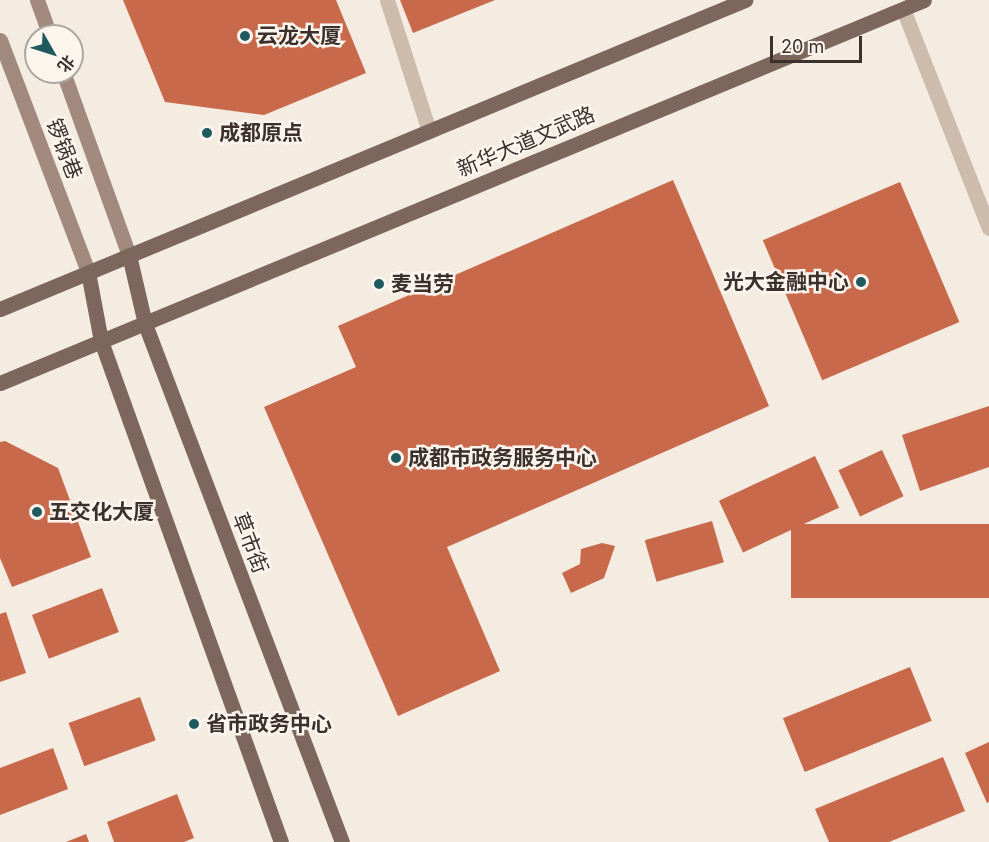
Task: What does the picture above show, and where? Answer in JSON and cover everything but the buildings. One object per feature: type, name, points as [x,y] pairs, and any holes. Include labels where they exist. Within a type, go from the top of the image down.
[{"type":"main road","points":[[37,0],[46,24]]},
{"type":"main road","points":[[0,309],[745,0]]},
{"type":"main road","name":"新华大道文武路","points":[[0,384],[924,0]]},
{"type":"main road","name":"锣锅巷","points":[[0,40],[88,272]]},
{"type":"main road","name":"锣锅巷","points":[[67,84],[129,255]]},
{"type":"main road","name":"草市街","points":[[129,255],[145,324],[342,842]]},
{"type":"main road","points":[[88,272],[101,341],[281,842]]},
{"type":"street","points":[[387,0],[429,131]]},
{"type":"street","points":[[903,9],[989,228]]},
{"type":"place","name":"云龙大厦","points":[[245,36]]},
{"type":"place","name":"成都原点","points":[[207,133]]},
{"type":"place","name":"光大金融中心","points":[[861,282]]},
{"type":"place","name":"麦当劳","points":[[379,284]]},
{"type":"place","name":"成都市政务服务中心","points":[[396,458]]},
{"type":"place","name":"五交化大厦","points":[[37,512]]},
{"type":"place","name":"省市政务中心","points":[[194,724]]}]
